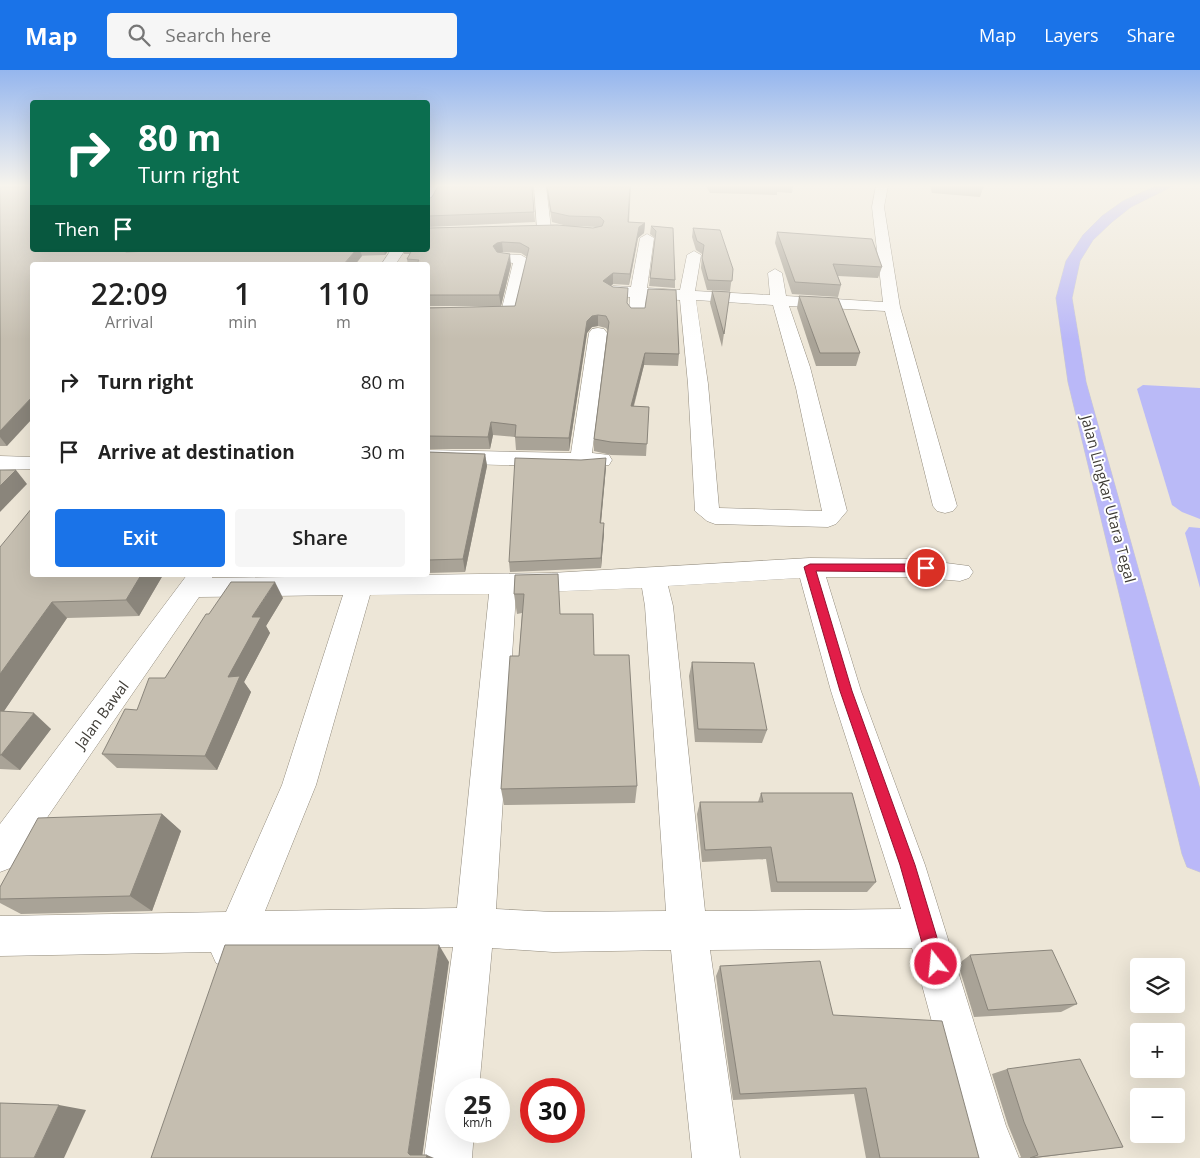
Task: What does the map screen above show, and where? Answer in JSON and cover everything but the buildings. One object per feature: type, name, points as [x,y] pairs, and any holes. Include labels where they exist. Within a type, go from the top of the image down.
[{"type":"highway","name":"Jalan Lingkar Utara Tegal","points":[[1089,237],[1073,261],[1064,298],[1077,382],[1200,854]]},
{"type":"street","points":[[882,237],[892,307],[945,506]]},
{"type":"street","points":[[637,315],[638,293],[647,238]]},
{"type":"street","points":[[694,255],[687,295],[698,384],[706,511],[724,518],[828,519],[835,512],[827,473],[795,345],[775,287],[775,273]]},
{"type":"street","points":[[430,313],[509,313],[521,259],[503,258]]},
{"type":"street","points":[[613,291],[892,307]]},
{"type":"street","points":[[430,457],[591,460],[583,433],[593,382],[598,333]]},
{"type":"street","points":[[0,463],[30,463]]},
{"type":"street","points":[[197,582],[244,587],[360,584],[407,586],[503,584],[653,578],[810,567],[926,568],[960,572]]},
{"type":"street","points":[[810,567],[846,691],[904,856],[983,1126],[995,1158]]},
{"type":"street","points":[[653,578],[659,606],[689,932],[716,1158]]},
{"type":"street","name":"Jalan Bawal","points":[[0,854],[197,582]]},
{"type":"street","points":[[216,989],[236,933],[299,786],[360,584]]},
{"type":"street","points":[[448,1158],[475,926],[503,584]]},
{"type":"street","points":[[0,936],[236,933],[475,926],[553,932],[926,928]]},
{"type":"water","points":[[1143,385],[1200,388],[1200,519],[1182,512],[1172,505],[1137,389]]},
{"type":"water","points":[[1189,527],[1200,528],[1200,588],[1185,533]]},
{"type":"route","points":[[926,568],[810,567],[846,691],[907,865],[936,964]]}]
